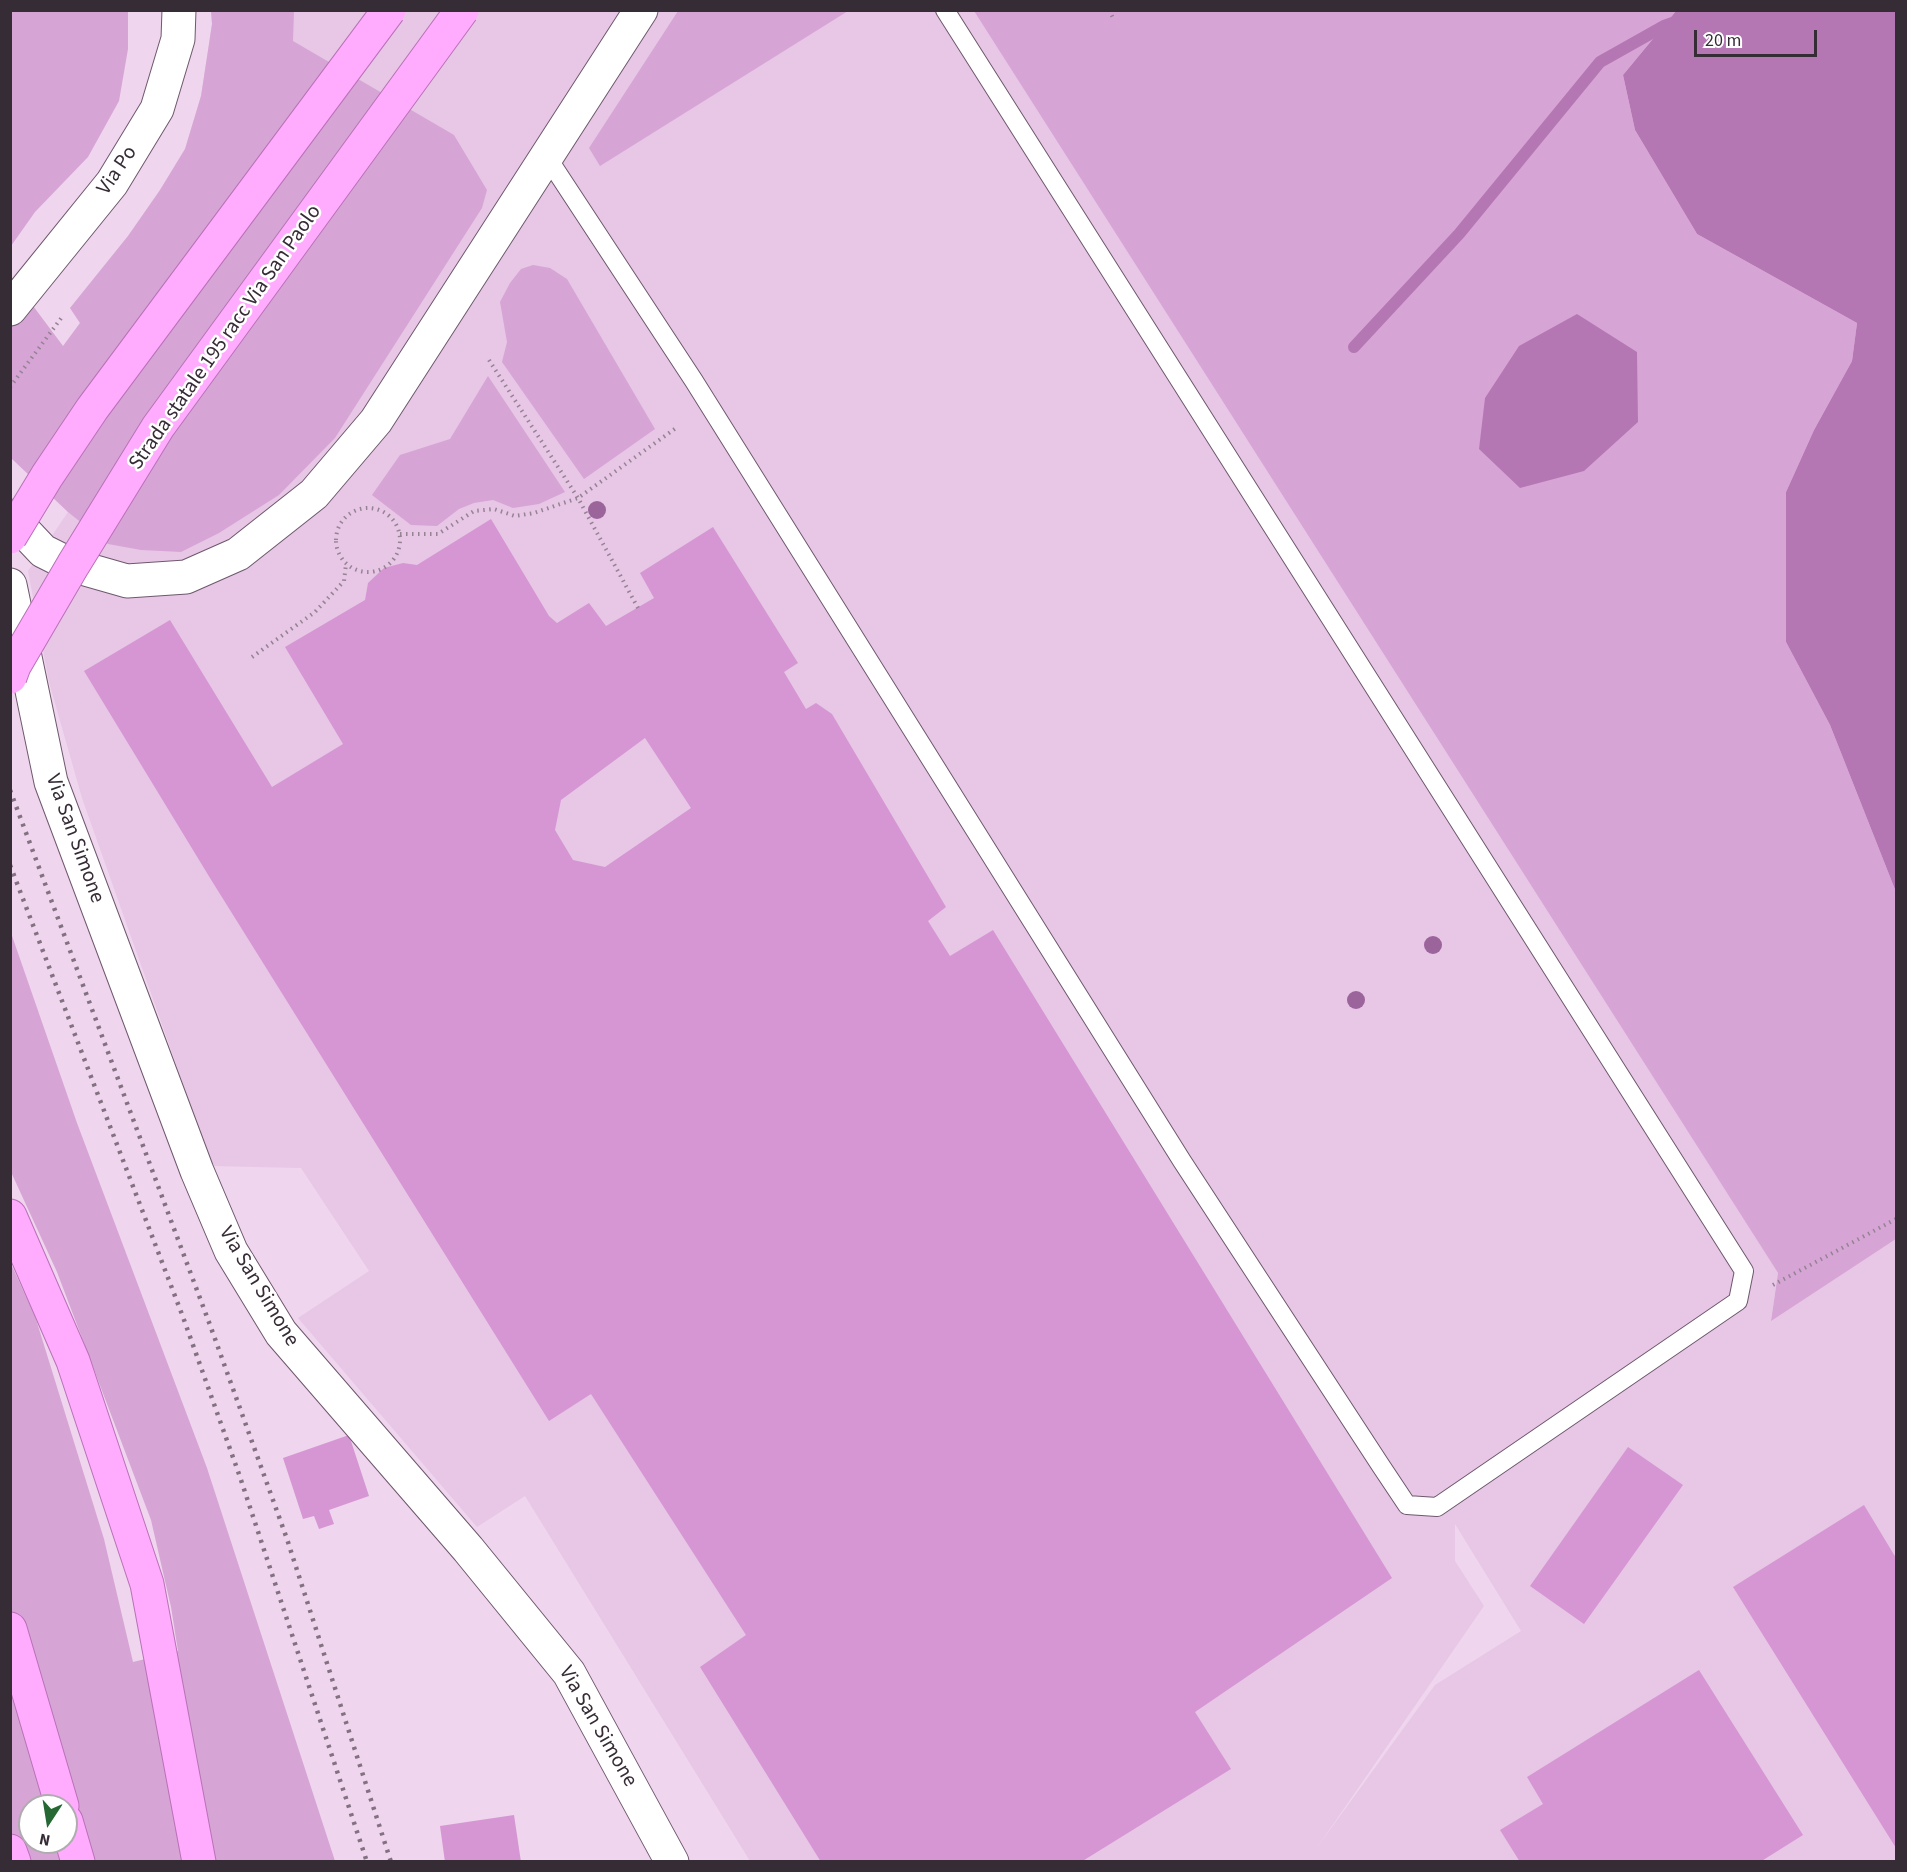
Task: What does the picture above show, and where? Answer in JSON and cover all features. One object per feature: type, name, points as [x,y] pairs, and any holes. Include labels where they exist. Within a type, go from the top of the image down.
[{"type":"highway","points":[[10,537],[92,409],[389,10]]},
{"type":"highway","name":"Strada statale 195 racc Via San Paolo","points":[[10,678],[14,666],[73,565],[159,427],[462,10]]},
{"type":"highway","points":[[10,1216],[73,1361],[147,1584],[199,1862]]},
{"type":"highway","points":[[10,1629],[58,1794]]},
{"type":"highway","points":[[10,1851],[14,1862]]},
{"type":"street","name":"Via Po","points":[[10,309],[112,183],[157,109],[178,39],[179,10]]},
{"type":"street","points":[[10,516],[44,552],[71,565],[127,581],[186,577],[238,554],[314,495],[376,421],[641,10]]},
{"type":"street","name":"Via San Simone","points":[[10,585],[51,782],[197,1171],[231,1251],[281,1333],[468,1549],[569,1674],[672,1862]]},
{"type":"lane","points":[[547,157],[694,381],[1182,1161],[1407,1505],[1437,1507],[1738,1301],[1744,1271],[945,10]]},
{"type":"path","points":[[1109,10],[1113,18]]},
{"type":"path","points":[[10,387],[62,318]]},
{"type":"path","points":[[489,360],[578,498],[638,608]]},
{"type":"path","points":[[400,534],[438,534],[474,511],[494,509],[515,516],[534,513],[578,498],[676,428]]},
{"type":"path","points":[[368,508],[389,515],[400,534],[398,553],[393,562],[375,572],[365,573],[346,564],[339,555],[336,545],[336,534],[347,515],[368,508]]},
{"type":"path","points":[[252,657],[315,612],[344,581],[346,564]]},
{"type":"path","points":[[1738,1301],[1762,1291],[1896,1219]]},
{"type":"shaded area","points":[[11,10],[128,11],[128,49],[119,101],[88,157],[35,212],[11,246]]},
{"type":"shaded area","points":[[211,11],[974,11],[1778,1273],[1771,1320],[1896,1239],[1896,1861],[750,1861],[525,1496],[477,1527],[298,1318],[369,1271],[301,1168],[212,1166],[82,798],[49,682],[28,571],[68,512],[11,458],[11,424],[80,323],[70,308],[128,236],[185,149],[201,96],[212,24]],"holes":[[[1455,1524],[1521,1631],[1435,1685],[1316,1849],[1484,1606],[1455,1561]]]},
{"type":"shaded area","points":[[211,11],[294,11],[293,41],[454,135],[487,190],[482,208],[335,438],[279,495],[219,533],[181,552],[141,550],[108,544],[68,512],[11,458],[10,275],[63,346],[80,323],[70,308],[128,236],[185,149],[201,96],[212,24]]},
{"type":"shaded area","points":[[678,11],[848,11],[600,166],[589,148]]},
{"type":"shaded area","points":[[974,11],[1676,11],[1623,75],[1635,130],[1697,234],[1857,323],[1852,361],[1814,430],[1786,492],[1786,642],[1830,725],[1896,892],[1896,1239],[1771,1321],[1778,1273]]},
{"type":"shaded area","points":[[1676,11],[1896,11],[1896,892],[1830,725],[1786,642],[1786,492],[1814,430],[1852,361],[1857,323],[1697,234],[1635,130],[1623,75]]},
{"type":"shaded area","points":[[533,265],[550,268],[567,279],[655,429],[584,479],[502,362],[507,342],[500,302],[521,269]]},
{"type":"shaded area","points":[[1577,314],[1637,352],[1638,422],[1584,471],[1520,488],[1479,449],[1485,398],[1519,346]]},
{"type":"shaded area","points":[[488,376],[565,492],[539,504],[513,508],[493,500],[474,503],[459,509],[437,526],[411,525],[372,495],[400,455],[450,439]]},
{"type":"shaded area","points":[[10,930],[77,1123],[207,1468],[335,1861],[11,1861],[11,1264],[35,1316],[104,1539],[133,1662],[178,1651],[171,1607],[151,1520],[57,1272],[11,1172]]},
{"type":"building","points":[[491,519],[549,616],[557,623],[589,603],[606,626],[654,598],[640,573],[713,527],[798,663],[784,672],[806,709],[816,703],[832,714],[946,907],[928,921],[950,956],[993,930],[1392,1578],[1195,1712],[1231,1769],[1081,1862],[821,1862],[700,1667],[746,1635],[591,1394],[549,1421],[210,878],[84,671],[170,620],[272,787],[343,744],[285,647],[365,600],[368,583],[384,568],[403,563],[417,565]],"holes":[[[645,738],[691,808],[605,867],[573,860],[555,830],[561,800]]]},
{"type":"building","points":[[349,1435],[369,1496],[329,1510],[334,1524],[319,1529],[314,1516],[303,1519],[283,1458]]},
{"type":"building","points":[[1628,1447],[1683,1485],[1584,1624],[1530,1586]]},
{"type":"building","points":[[1864,1505],[1896,1558],[1896,1848],[1733,1587]]},
{"type":"building","points":[[1699,1670],[1803,1835],[1760,1862],[1520,1862],[1500,1830],[1543,1804],[1527,1777]]},
{"type":"building","points":[[514,1815],[521,1862],[445,1862],[440,1826]]},
{"type":"waterway","points":[[1354,347],[1459,234],[1600,62],[1664,26],[1709,10]]},
{"type":"railway","points":[[10,790],[210,1325],[287,1539],[391,1862]]},
{"type":"railway","points":[[10,865],[183,1317],[240,1477],[367,1862]]}]
